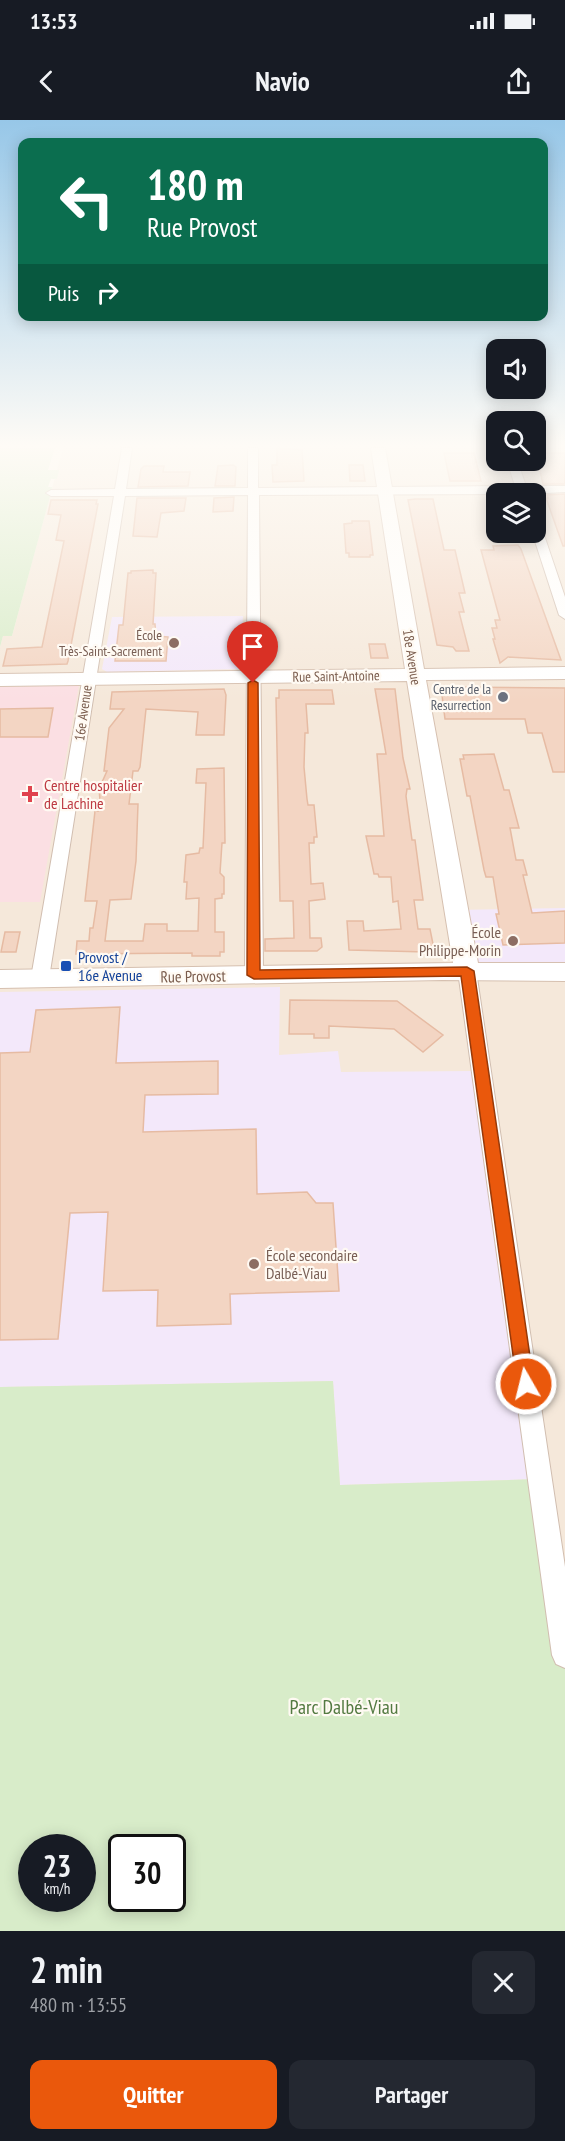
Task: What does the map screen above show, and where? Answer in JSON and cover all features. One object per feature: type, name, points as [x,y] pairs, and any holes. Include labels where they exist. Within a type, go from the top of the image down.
[{"type":"street","name":"16e Avenue","points":[[40,978],[113,533]]},
{"type":"street","points":[[254,533],[254,975]]},
{"type":"street","name":"18e Avenue","points":[[393,533],[467,971]]},
{"type":"street","points":[[541,543],[565,615]]},
{"type":"street","name":"Rue Saint-Antoine","points":[[0,680],[565,673]]},
{"type":"street","points":[[467,971],[565,1655]]},
{"type":"street","name":"Rue Provost","points":[[0,979],[467,971],[565,972]]},
{"type":"shaded area","points":[[40,533],[486,533],[486,543],[546,543],[546,533],[565,533],[565,1931],[0,1931],[0,647],[3,636],[12,636]]},
{"type":"shaded area","name":"École Très-Saint-Sacrement","points":[[243,616],[241,669],[107,672],[102,669],[112,617]]},
{"type":"shaded area","name":"Centre hospitalier de Lachine","points":[[79,685],[40,902],[0,902],[0,687]]},
{"type":"shaded area","name":"École Philippe-Morin","points":[[565,908],[565,972],[467,971],[455,910]]},
{"type":"shaded area","name":"École secondaire Dalbé-Viau","points":[[280,987],[279,1055],[338,1051],[341,1072],[474,1071],[540,1479],[340,1485],[333,1381],[0,1387],[0,992]]},
{"type":"green space","points":[[0,533],[40,533],[12,636],[3,636],[0,647]]},
{"type":"green space","name":"Parc Dalbé-Viau","points":[[333,1381],[340,1485],[540,1479],[565,1656],[565,1931],[0,1931],[0,1387]]},
{"type":"building","points":[[57,533],[93,533],[67,664],[3,666],[7,649],[42,647],[64,541],[56,540]]},
{"type":"building","points":[[133,533],[158,533],[157,537],[133,536]]},
{"type":"building","points":[[345,533],[370,533],[373,555],[349,557],[349,553],[346,553]]},
{"type":"building","points":[[415,533],[440,533],[444,550],[455,550],[465,593],[459,593],[464,612],[459,612],[469,651],[456,651],[453,647],[437,645]]},
{"type":"building","points":[[558,533],[565,533],[565,546],[563,546]]},
{"type":"building","points":[[518,545],[561,660],[508,657],[500,663],[492,628],[497,628],[495,620],[500,620],[481,550],[494,550],[493,546]]},
{"type":"building","points":[[153,570],[153,573],[156,573],[153,624],[155,624],[156,636],[168,637],[166,661],[115,661],[119,625],[123,625],[128,573]]},
{"type":"building","points":[[369,644],[385,644],[388,658],[371,658]]},
{"type":"building","name":"Centre de la Resurrection","points":[[441,687],[565,688],[565,772],[553,772],[542,733],[528,733],[525,719],[445,719]]},
{"type":"building","points":[[224,689],[226,695],[224,735],[196,735],[198,712],[146,709],[140,767],[138,771],[133,771],[129,804],[138,804],[136,861],[131,899],[110,900],[105,941],[143,941],[145,924],[167,924],[167,931],[198,931],[199,898],[186,899],[187,882],[184,882],[186,855],[199,853],[200,848],[203,848],[206,783],[196,783],[197,769],[224,768],[225,843],[222,843],[220,873],[224,877],[224,894],[222,898],[215,899],[215,932],[224,932],[224,952],[220,952],[220,956],[192,956],[192,953],[76,954],[77,941],[89,941],[90,928],[93,928],[97,901],[85,901],[95,811],[101,811],[99,789],[107,771],[104,771],[109,728],[124,709],[110,709],[112,692]]},
{"type":"building","points":[[375,689],[395,689],[403,758],[410,789],[407,789],[406,796],[423,900],[414,900],[418,929],[430,929],[433,944],[432,949],[426,949],[426,952],[349,950],[347,921],[363,921],[364,931],[401,929],[398,901],[393,902],[391,877],[379,877],[378,874],[374,874],[366,836],[384,836],[377,754],[386,754]]},
{"type":"building","points":[[279,690],[332,690],[334,704],[306,704],[308,733],[305,733],[304,767],[308,805],[314,805],[317,837],[314,837],[314,843],[309,843],[311,884],[323,883],[325,899],[309,901],[310,938],[321,938],[322,947],[317,951],[265,951],[265,939],[294,938],[293,901],[280,901],[276,698],[279,698]]},
{"type":"building","points":[[53,708],[48,737],[0,737],[0,709]]},
{"type":"building","points":[[494,754],[504,790],[509,790],[519,828],[510,828],[516,860],[523,860],[527,875],[523,875],[532,913],[565,911],[565,943],[503,945],[496,914],[499,914],[493,877],[486,877],[484,870],[470,796],[467,796],[460,759],[464,759],[463,755]]},
{"type":"building","points":[[5,932],[20,932],[16,952],[1,952]]},
{"type":"building","points":[[290,1000],[397,1001],[443,1035],[423,1052],[394,1029],[329,1026],[329,1038],[314,1038],[314,1034],[289,1034]]},
{"type":"building","name":"École secondaire Dalbé-Viau","points":[[120,1007],[116,1063],[218,1061],[218,1094],[145,1095],[143,1132],[256,1129],[257,1194],[307,1192],[316,1203],[333,1203],[339,1291],[230,1294],[231,1324],[157,1326],[158,1290],[103,1291],[108,1212],[70,1213],[58,1339],[0,1340],[0,1053],[30,1052],[36,1010]]},
{"type":"place","name":"École Très-Saint-Sacrement","points":[[174,643]]},
{"type":"place","name":"Centre de la Resurrection","points":[[503,697]]},
{"type":"place","name":"Centre hospitalier de Lachine","points":[[30,794]]},
{"type":"place","name":"École Philippe-Morin","points":[[513,941]]},
{"type":"place","name":"Provost / 16e Avenue","points":[[66,966]]},
{"type":"place","name":"École secondaire Dalbé-Viau","points":[[254,1264]]},
{"type":"route","points":[[253,683],[254,975],[467,971],[526,1384]]}]
